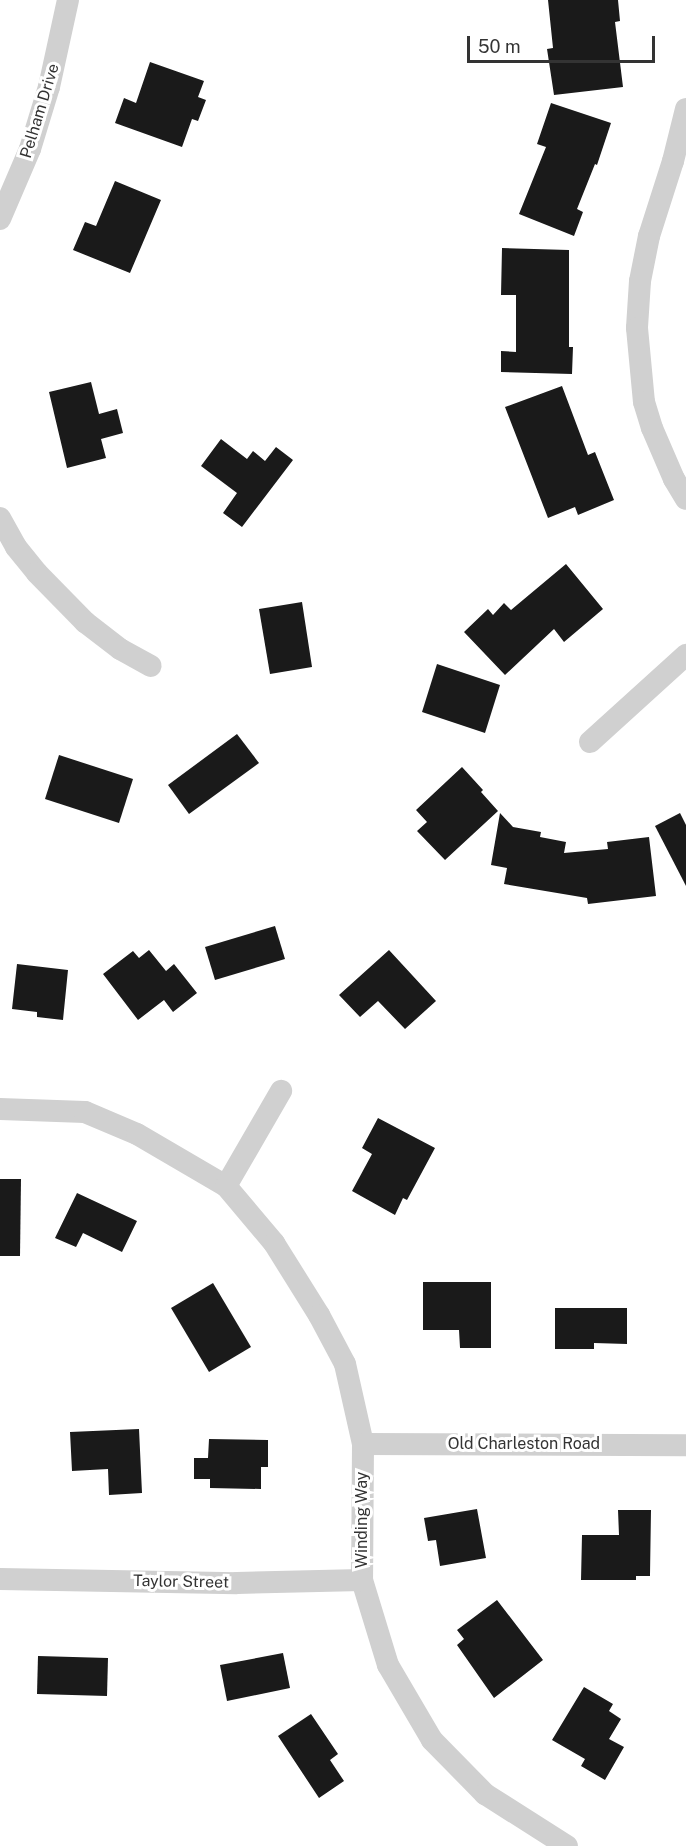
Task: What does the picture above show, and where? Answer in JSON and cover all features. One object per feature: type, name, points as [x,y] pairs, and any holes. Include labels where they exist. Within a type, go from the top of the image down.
[{"type":"street","name":"Pelham Drive","points":[[0,219],[30,149],[46,98],[68,0]]},
{"type":"street","points":[[686,110],[673,161],[649,236],[639,281],[637,328],[644,402],[652,428],[686,499]]},
{"type":"street","points":[[0,518],[16,547],[37,573],[86,622],[120,649],[151,666]]},
{"type":"street","points":[[590,742],[686,655]]},
{"type":"street","points":[[226,1186],[281,1091]]},
{"type":"street","name":"Winding Way","points":[[0,1109],[85,1112],[138,1134],[226,1186],[274,1243],[319,1315],[345,1364],[363,1444],[362,1580],[388,1665],[432,1740],[484,1794],[567,1846]]},
{"type":"street","name":"Old Charleston Road","points":[[363,1444],[686,1444]]},
{"type":"street","name":"Taylor Street","points":[[0,1579],[237,1583],[362,1580]]},
{"type":"building","points":[[548,0],[618,0],[620,21],[615,22],[623,87],[554,95],[547,49],[553,48]]},
{"type":"building","points":[[150,62],[204,81],[198,97],[206,100],[198,121],[192,119],[182,147],[115,123],[124,98],[136,103]]},
{"type":"building","points":[[551,103],[611,123],[597,165],[595,164],[577,209],[583,212],[574,236],[519,214],[546,147],[537,144]]},
{"type":"building","points":[[115,181],[161,200],[130,273],[73,250],[85,222],[96,226]]},
{"type":"building","points":[[502,248],[569,250],[569,347],[573,347],[572,374],[501,372],[501,351],[516,352],[516,295],[501,295]]},
{"type":"building","points":[[91,382],[99,414],[117,409],[123,433],[101,439],[106,458],[67,468],[49,392]]},
{"type":"building","points":[[562,386],[588,455],[595,452],[614,500],[578,515],[575,507],[548,518],[505,407]]},
{"type":"building","points":[[221,439],[247,459],[253,451],[265,461],[276,447],[293,460],[242,527],[223,513],[237,493],[201,466]]},
{"type":"building","points":[[566,564],[603,609],[564,642],[554,629],[505,675],[464,632],[488,609],[493,615],[504,603],[511,610]]},
{"type":"building","points":[[302,602],[312,667],[270,674],[259,609]]},
{"type":"building","points":[[437,664],[500,685],[485,733],[422,712]]},
{"type":"building","points":[[237,734],[259,763],[189,814],[168,785]]},
{"type":"building","points":[[59,755],[133,779],[119,823],[45,799]]},
{"type":"building","points":[[462,767],[498,811],[445,860],[417,831],[427,822],[416,810]]},
{"type":"building","points":[[500,813],[513,827],[541,832],[540,837],[566,842],[564,853],[608,849],[607,842],[649,837],[656,896],[588,904],[587,898],[504,884],[507,868],[491,865]]},
{"type":"building","points":[[680,813],[686,825],[686,886],[655,826]]},
{"type":"building","points":[[275,926],[285,959],[215,980],[205,947]]},
{"type":"building","points":[[149,950],[166,971],[174,964],[197,993],[173,1012],[164,1000],[138,1020],[103,974],[133,951],[139,958]]},
{"type":"building","points":[[389,950],[436,1001],[405,1029],[378,1001],[360,1017],[339,995]]},
{"type":"building","points":[[17,964],[68,970],[63,1020],[37,1017],[37,1012],[12,1009]]},
{"type":"building","points":[[378,1118],[435,1148],[407,1200],[403,1198],[395,1215],[352,1191],[372,1154],[362,1148]]},
{"type":"building","points":[[0,1179],[21,1179],[20,1256],[0,1256]]},
{"type":"building","points":[[77,1193],[137,1221],[122,1252],[83,1233],[76,1247],[55,1238]]},
{"type":"building","points":[[423,1282],[491,1282],[491,1348],[460,1348],[459,1330],[423,1330]]},
{"type":"building","points":[[213,1283],[251,1347],[209,1372],[171,1308]]},
{"type":"building","points":[[555,1308],[627,1308],[627,1344],[594,1343],[594,1349],[555,1349]]},
{"type":"building","points":[[139,1429],[142,1493],[109,1495],[108,1469],[72,1471],[70,1432]]},
{"type":"building","points":[[209,1439],[268,1440],[268,1467],[261,1467],[261,1489],[210,1488],[210,1479],[194,1479],[194,1458],[208,1458]]},
{"type":"building","points":[[477,1509],[486,1558],[440,1566],[436,1540],[428,1541],[424,1518]]},
{"type":"building","points":[[618,1510],[651,1510],[650,1576],[636,1576],[636,1580],[581,1580],[582,1535],[619,1535]]},
{"type":"building","points":[[497,1600],[543,1660],[494,1698],[457,1645],[464,1639],[457,1630]]},
{"type":"building","points":[[283,1653],[290,1688],[227,1701],[220,1665]]},
{"type":"building","points":[[38,1656],[108,1658],[107,1696],[37,1694]]},
{"type":"building","points":[[584,1687],[613,1704],[609,1711],[621,1719],[609,1739],[624,1747],[605,1780],[581,1766],[585,1759],[552,1740]]},
{"type":"building","points":[[311,1714],[338,1754],[330,1760],[344,1781],[319,1798],[278,1736]]}]
